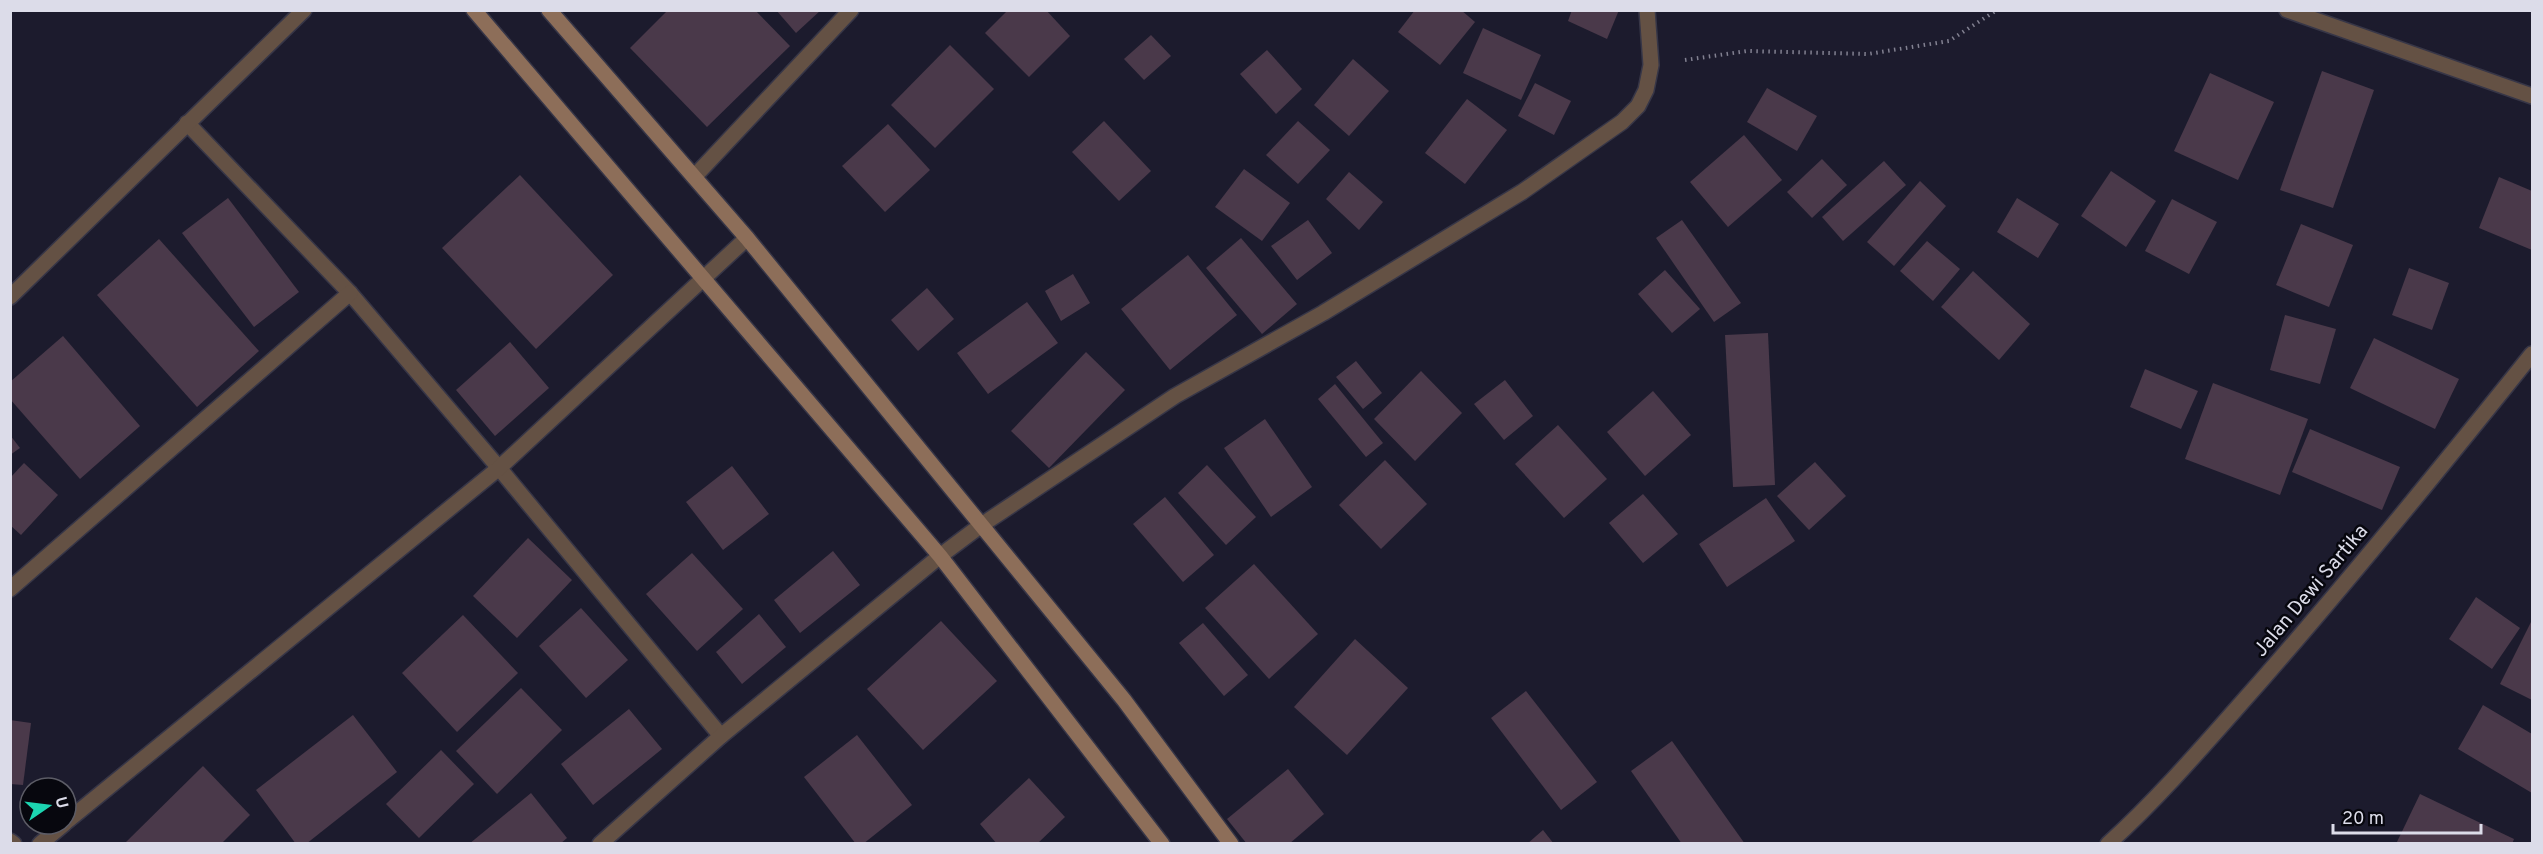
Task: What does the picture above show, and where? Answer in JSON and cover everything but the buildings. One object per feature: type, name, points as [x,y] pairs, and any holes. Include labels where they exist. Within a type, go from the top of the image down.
[{"type":"main road","points":[[474,10],[940,556],[1162,843]]},
{"type":"main road","points":[[549,10],[747,238],[1124,700],[1231,843]]},
{"type":"street","points":[[10,297],[304,10]]},
{"type":"street","points":[[694,177],[851,10]]},
{"type":"street","points":[[600,843],[721,736],[940,556],[980,526],[1175,396],[1323,313],[1522,192],[1622,122],[1638,106],[1646,90],[1651,64],[1647,10]]},
{"type":"street","points":[[2287,10],[2532,96]]},
{"type":"street","points":[[187,123],[350,293],[499,468],[721,736]]},
{"type":"street","points":[[78,812],[499,468],[747,238]]},
{"type":"street","points":[[10,589],[350,293]]},
{"type":"street","name":"Jalan Dewi Sartika","points":[[2108,843],[2198,752],[2292,645],[2450,457],[2532,354]]},
{"type":"path","points":[[1651,64],[1748,51],[1868,54],[1949,41],[1997,10]]}]
